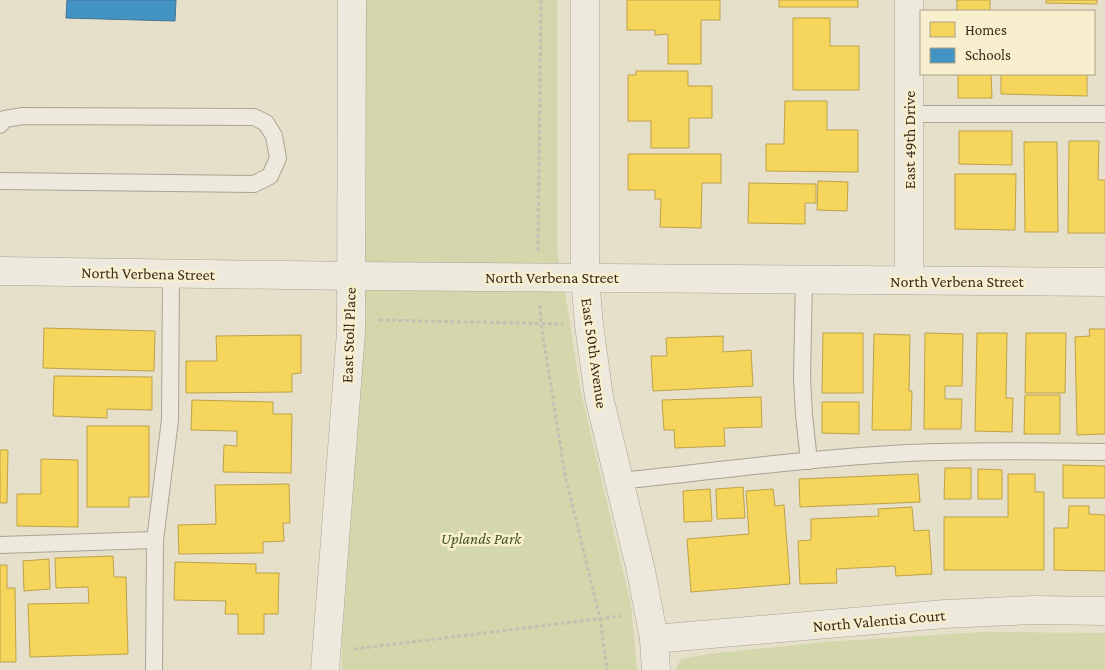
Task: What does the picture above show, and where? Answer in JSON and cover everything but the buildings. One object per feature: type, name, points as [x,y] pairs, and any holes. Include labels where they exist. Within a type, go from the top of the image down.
[{"type":"street","name":"East Stoll Place","points":[[326,661],[351,320],[352,0]]},
{"type":"street","name":"East 50th Avenue","points":[[585,0],[586,278],[589,324],[599,397],[641,571],[654,640],[656,670]]},
{"type":"street","name":"East 49th Drive","points":[[909,0],[909,280]]},
{"type":"street","name":"North Verbena Street","points":[[0,272],[1105,282]]},
{"type":"street","name":"North Valentia Court","points":[[654,640],[945,614],[1033,610],[1105,611]]},
{"type":"lane","points":[[909,114],[1105,114]]},
{"type":"lane","points":[[0,125],[5,119],[23,116],[254,117],[266,122],[274,136],[278,158],[270,176],[254,184],[0,181]]},
{"type":"lane","points":[[154,670],[155,540],[170,420],[171,274]]},
{"type":"lane","points":[[804,280],[802,378],[809,460]]},
{"type":"lane","points":[[620,482],[809,460],[905,453],[981,450],[1105,452]]},
{"type":"lane","points":[[0,545],[155,540]]},
{"type":"path","points":[[541,0],[538,277],[541,324],[565,475],[600,618],[607,670]]},
{"type":"path","points":[[351,320],[589,324]]},
{"type":"path","points":[[326,661],[648,612]]},
{"type":"green space","name":"Uplands Park","points":[[365,0],[557,0],[557,251],[580,388],[631,605],[637,670],[342,670],[342,640],[366,316],[364,251]]},
{"type":"green space","points":[[983,632],[1105,633],[1105,670],[675,670],[681,659],[709,654],[824,642]]}]
